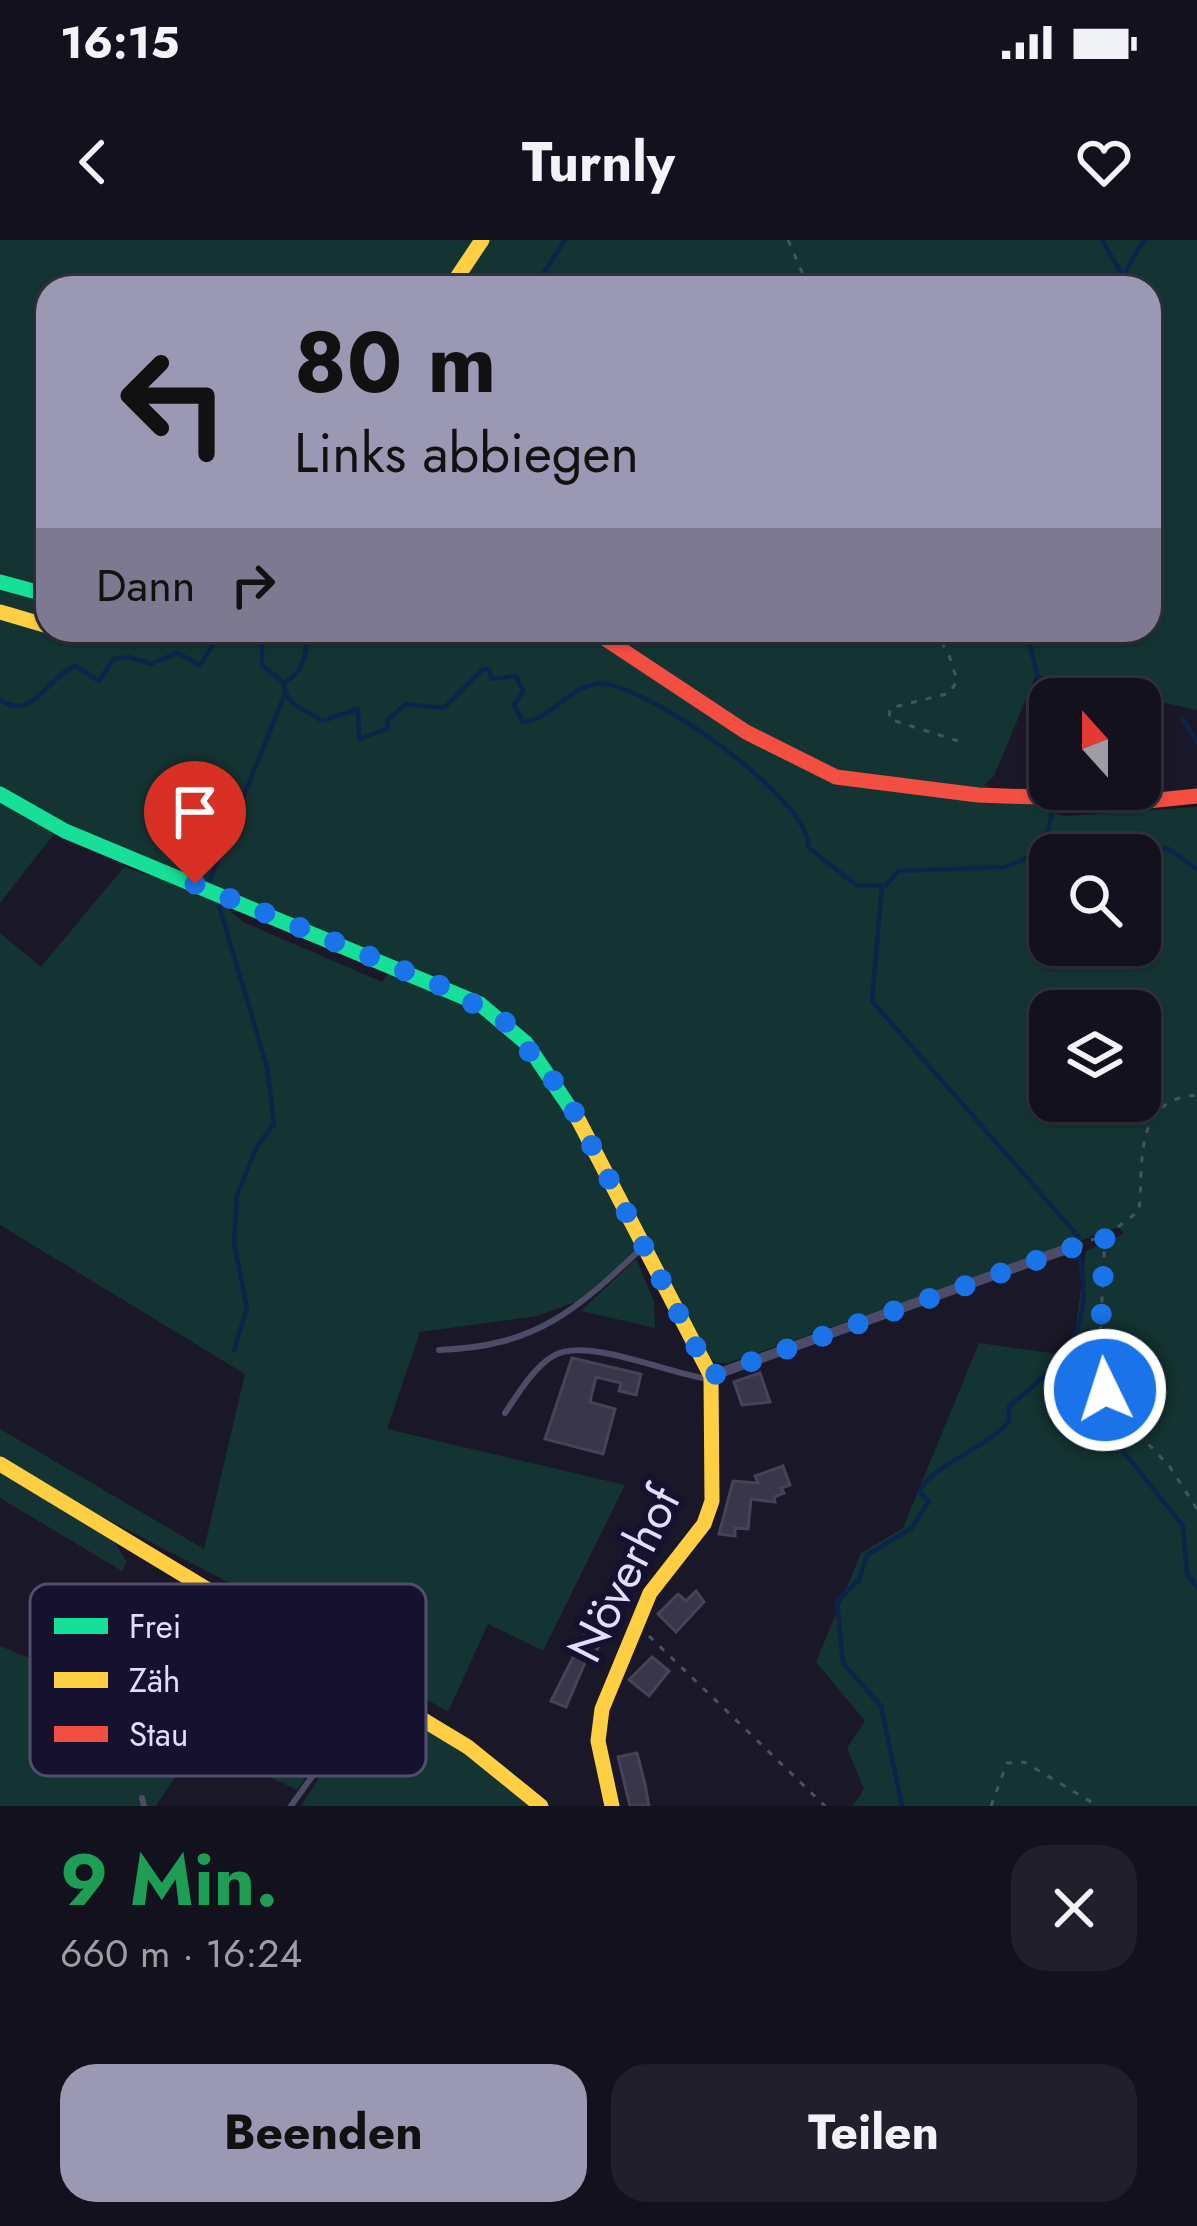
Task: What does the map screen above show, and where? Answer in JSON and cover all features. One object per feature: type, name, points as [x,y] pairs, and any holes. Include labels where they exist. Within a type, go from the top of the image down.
[{"type":"street","points":[[458,276],[482,240]]},
{"type":"street","points":[[0,582],[36,592]]},
{"type":"street","points":[[0,612],[36,622]]},
{"type":"street","points":[[610,642],[746,732],[836,777],[978,795],[1148,801],[1197,796]]},
{"type":"street","points":[[0,794],[65,831],[480,1004],[550,1070],[646,1244],[711,1378],[1078,1245]]},
{"type":"street","name":"Növerhof","points":[[612,1806],[598,1742],[602,1709],[650,1593],[704,1525],[712,1501],[711,1378]]},
{"type":"street","points":[[0,1464],[197,1584]]},
{"type":"street","points":[[426,1722],[468,1747],[541,1806]]},
{"type":"lane","points":[[439,1350],[488,1348],[574,1312],[646,1244]]},
{"type":"lane","points":[[505,1413],[539,1369],[570,1350],[711,1378]]},
{"type":"lane","points":[[291,1806],[312,1776]]},
{"type":"path","points":[[788,240],[804,276]]},
{"type":"path","points":[[941,642],[957,680],[950,693],[890,708],[889,719],[958,741]]},
{"type":"path","points":[[1078,1245],[1105,1236],[1139,1211],[1143,1136],[1151,1116],[1182,1096],[1197,1095]]},
{"type":"path","points":[[1105,1236],[1100,1342],[1106,1400],[1170,1467],[1197,1509]]},
{"type":"path","points":[[635,1627],[825,1806]]},
{"type":"path","points":[[991,1806],[1007,1763],[1024,1762],[1098,1806]]},
{"type":"green space","points":[[0,240],[1197,240],[1197,710],[1161,702],[1161,678],[1036,675],[1029,678],[1029,692],[994,776],[984,785],[1029,802],[1029,810],[1064,816],[1197,807],[1197,1806],[853,1806],[864,1789],[847,1748],[865,1721],[816,1662],[861,1553],[903,1528],[979,1343],[1072,1356],[1086,1251],[1124,1234],[1119,1227],[728,1363],[712,1362],[573,1097],[502,1014],[77,830],[0,790]]},
{"type":"green space","points":[[0,799],[54,834],[0,903]]},
{"type":"green space","points":[[124,867],[213,895],[243,922],[382,982],[392,968],[475,1006],[543,1069],[643,1245],[578,1301],[537,1316],[420,1332],[387,1429],[625,1485],[543,1651],[488,1624],[448,1712],[426,1699],[426,1584],[231,1584],[97,1514],[127,1562],[122,1571],[0,1498],[0,1429],[204,1549],[245,1374],[0,1225],[0,933],[41,967]]},
{"type":"green space","points":[[636,1259],[654,1301],[655,1328],[581,1311]]},
{"type":"green space","points":[[0,1646],[30,1658],[30,1776],[176,1776],[156,1806],[0,1806]]},
{"type":"green space","points":[[426,1729],[465,1751],[529,1806],[301,1806],[320,1776],[426,1776]]},
{"type":"green space","points":[[268,1776],[306,1776],[297,1790]]},
{"type":"building","points":[[572,1358],[641,1374],[636,1395],[619,1391],[621,1383],[596,1377],[590,1402],[615,1409],[603,1454],[545,1439]]},
{"type":"building","points":[[760,1373],[770,1402],[742,1405],[734,1382]]},
{"type":"building","points":[[783,1466],[790,1485],[781,1488],[784,1493],[774,1497],[775,1502],[751,1499],[748,1529],[735,1528],[735,1536],[719,1534],[733,1481],[758,1483],[755,1476]]},
{"type":"building","points":[[696,1591],[704,1602],[676,1632],[658,1614],[678,1594],[686,1601]]},
{"type":"building","points":[[585,1634],[601,1641],[592,1661],[587,1658],[566,1707],[551,1701]]},
{"type":"building","points":[[652,1657],[669,1671],[649,1696],[629,1680]]},
{"type":"building","points":[[637,1753],[649,1806],[630,1806],[618,1757]]},
{"type":"waterway","points":[[542,276],[565,240]]},
{"type":"waterway","points":[[1102,240],[1123,276]]},
{"type":"waterway","points":[[1124,276],[1145,240]]},
{"type":"waterway","points":[[0,700],[12,705],[31,702],[76,666],[99,681],[113,659],[129,657],[151,664],[177,653],[200,665],[214,642]]},
{"type":"waterway","points":[[259,642],[262,665],[284,683],[297,706],[322,721],[358,709],[359,739],[387,729],[388,719],[406,704],[444,708],[483,669],[489,669],[492,679],[516,676],[523,691],[514,705],[523,722],[542,716],[585,687],[618,687],[684,721],[755,774],[802,827],[808,847],[856,885],[886,886],[898,871],[1005,867],[1029,857]]},
{"type":"waterway","points":[[286,682],[304,659],[306,642]]},
{"type":"waterway","points":[[1029,642],[1038,678]]},
{"type":"waterway","points":[[210,880],[284,696]]},
{"type":"waterway","points":[[1183,719],[1197,742]]},
{"type":"waterway","points":[[1046,834],[1052,814]]},
{"type":"waterway","points":[[1161,849],[1167,848],[1197,869]]},
{"type":"waterway","points":[[882,886],[872,1001],[1079,1237]]},
{"type":"waterway","points":[[219,906],[267,1067],[274,1124],[257,1146],[237,1195],[234,1243],[247,1308],[234,1350]]},
{"type":"waterway","points":[[902,1806],[881,1706],[843,1663],[837,1601],[859,1580],[867,1555],[912,1528],[929,1501],[919,1492],[926,1482],[1009,1422],[1009,1406],[1046,1374],[1072,1341],[1083,1302],[1078,1253]]},
{"type":"waterway","points":[[1058,1356],[1103,1426],[1183,1526],[1187,1574],[1197,1587]]},
{"type":"traffic: fast","points":[[0,582],[36,592]]},
{"type":"traffic: fast","points":[[0,794],[65,831],[480,1004],[526,1043],[579,1121]]},
{"type":"traffic: slow","points":[[458,276],[482,240]]},
{"type":"traffic: slow","points":[[0,612],[36,622]]},
{"type":"traffic: slow","points":[[579,1121],[711,1376],[712,1501],[704,1524],[650,1593],[602,1709],[598,1741],[612,1806]]},
{"type":"traffic: slow","points":[[0,1464],[198,1584]]},
{"type":"traffic: slow","points":[[426,1722],[468,1747],[541,1806]]},
{"type":"traffic: jam","points":[[610,642],[746,732],[836,777],[978,795],[1148,801],[1197,796]]},
{"type":"route","points":[[195,884],[446,988],[505,1022],[550,1070],[566,1096],[711,1376],[1105,1236],[1100,1342],[1105,1390]]}]
